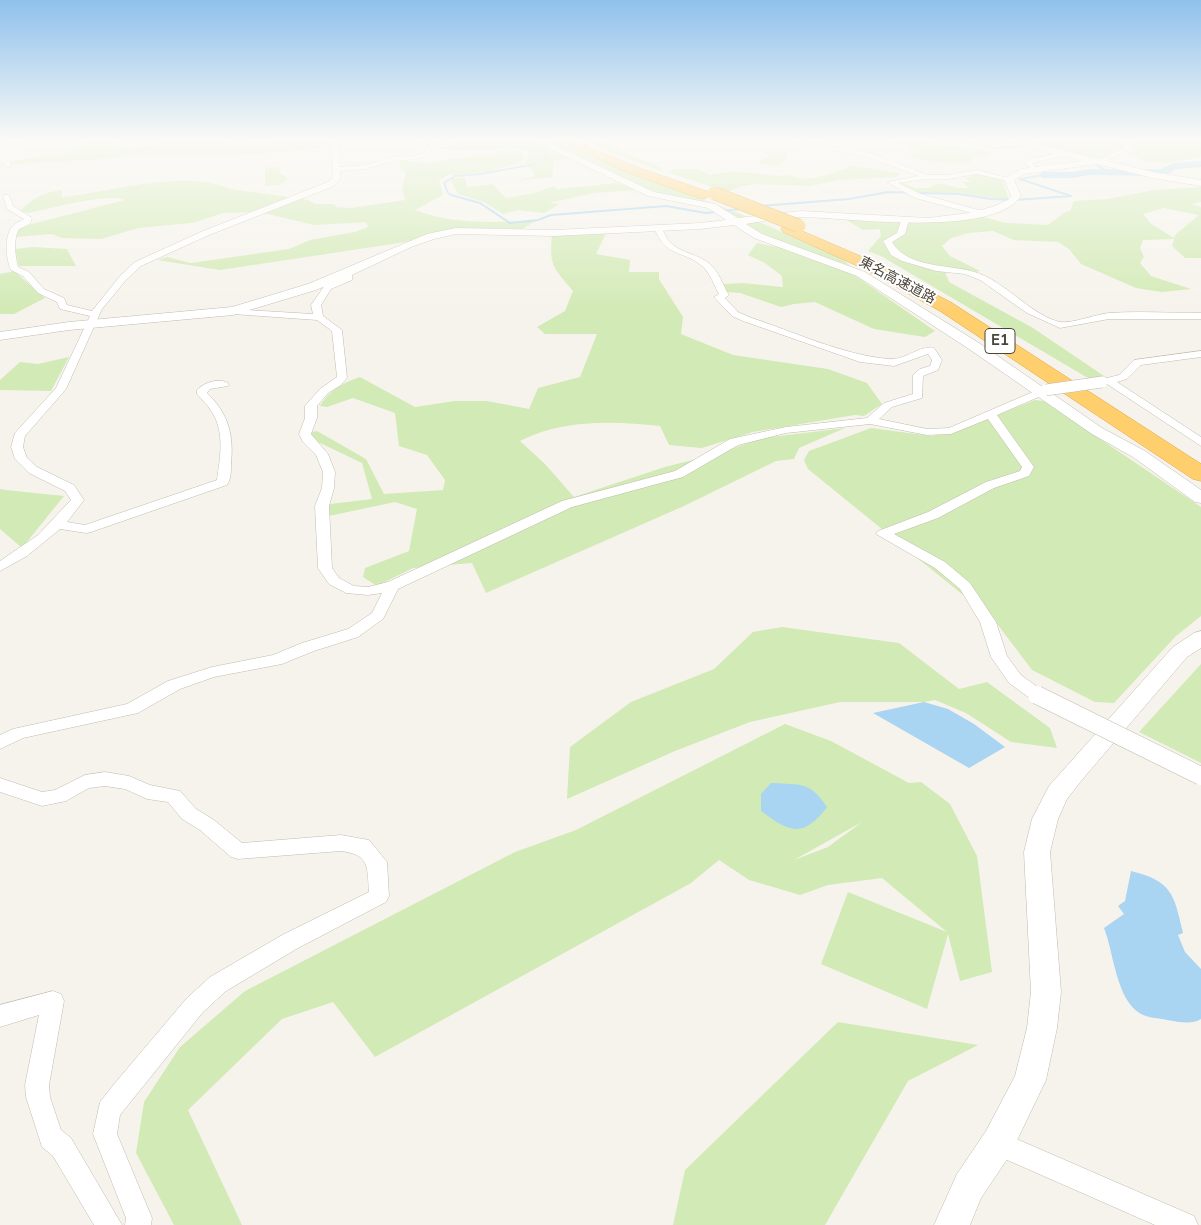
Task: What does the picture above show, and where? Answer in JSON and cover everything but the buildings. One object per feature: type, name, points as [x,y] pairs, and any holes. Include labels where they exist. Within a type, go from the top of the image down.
[{"type":"highway","name":"東名高速道路","points":[[720,198],[891,268],[967,310],[1062,368],[1201,459]]},
{"type":"highway","name":"東名高速道路","points":[[794,227],[946,307],[1201,474]]},
{"type":"street","points":[[6,198],[10,207],[28,218],[27,222],[15,227],[12,233],[10,257],[14,268],[26,274],[41,291],[62,300],[63,307],[92,319]]},
{"type":"street","points":[[0,567],[16,558],[57,524],[78,500],[70,488],[53,482],[33,470],[21,459],[17,447],[20,435],[61,389],[92,319],[123,278],[138,264],[206,233],[296,198]]},
{"type":"street","points":[[672,198],[711,206],[758,236],[850,269],[873,281],[1043,391],[1097,431],[1147,460],[1201,498]]},
{"type":"street","points":[[926,198],[979,213]]},
{"type":"street","points":[[233,311],[312,287],[348,273],[407,245],[431,236],[456,231],[554,232],[658,228],[737,222],[787,214],[905,220],[950,219],[1000,208],[1012,202],[1015,198]]},
{"type":"street","points":[[905,220],[901,234],[887,242],[894,253],[905,259],[936,268],[957,270],[976,275],[990,282],[1030,312],[1060,325],[1110,316],[1201,316]]},
{"type":"street","points":[[658,228],[662,240],[672,249],[706,264],[724,295],[719,297],[735,314],[746,319],[864,360],[894,363],[930,350],[938,360],[934,368],[918,375],[918,396],[888,405],[870,421]]},
{"type":"street","points":[[348,273],[349,278],[328,287],[316,304],[320,316],[337,330],[342,378],[324,392],[311,406],[311,418],[305,434],[307,439],[322,454],[329,472],[328,488],[322,506],[325,568],[334,581],[351,590],[368,591],[392,586],[567,504],[679,474],[734,442],[786,430],[870,421],[927,432],[951,430],[1043,391],[1123,377],[1138,362],[1201,354]]},
{"type":"street","points":[[0,336],[92,319],[233,311],[320,316]]},
{"type":"street","points":[[1105,381],[1201,442]]},
{"type":"street","points":[[57,524],[86,529],[223,482],[228,444],[226,429],[214,404],[202,394],[202,390],[207,386],[224,384]]},
{"type":"street","points":[[990,414],[1028,467],[1025,473],[990,484],[933,515],[883,534],[940,565],[965,586],[988,622],[999,657],[1015,679],[1037,695],[1201,776]]},
{"type":"street","points":[[0,743],[19,733],[132,708],[174,685],[212,672],[276,660],[353,632],[378,616],[392,586]]},
{"type":"street","points":[[952,1225],[969,1186],[998,1143],[1030,1080],[1042,1028],[1046,992],[1037,852],[1045,819],[1058,793],[1068,781],[1180,652],[1201,638]]},
{"type":"street","points":[[0,785],[42,799],[59,796],[85,782],[105,779],[129,783],[147,792],[173,796],[189,814],[238,850],[255,851],[340,842],[362,846],[377,862],[379,896],[283,945],[218,984],[195,1005],[123,1091],[109,1111],[105,1134],[140,1218],[138,1225]]},
{"type":"street","points":[[0,1016],[53,1001],[37,1085],[38,1097],[51,1138],[62,1147],[109,1225]]},
{"type":"street","points":[[998,1143],[1185,1225]]},
{"type":"green space","points":[[106,198],[28,213],[20,211],[34,199]]},
{"type":"green space","points":[[119,198],[295,198],[308,200],[315,204],[334,204],[336,207],[352,208],[405,200],[404,198],[437,198],[415,210],[444,218],[475,222],[536,221],[522,229],[471,228],[440,231],[406,242],[220,270],[157,260],[167,257],[191,263],[289,249],[310,240],[355,232],[368,227],[366,222],[314,225],[260,212],[223,213],[192,223],[138,228],[101,239],[62,238],[52,234],[15,237],[20,227],[125,200]]},
{"type":"green space","points":[[472,198],[571,198],[549,203],[559,204],[545,213],[517,210],[503,214],[484,202]]},
{"type":"green space","points":[[681,198],[698,198],[713,204]]},
{"type":"green space","points":[[1201,198],[1201,202],[1191,204],[1201,207],[1201,258],[1185,258],[1172,246],[1174,239],[1143,240],[1140,248],[1144,257],[1140,263],[1151,276],[1191,289],[1162,292],[1136,288],[1081,264],[1069,249],[1058,242],[1014,240],[993,231],[969,233],[951,238],[942,246],[950,256],[980,271],[971,273],[945,272],[949,282],[1033,328],[1107,378],[1093,381],[881,256],[868,251],[881,236],[880,229],[863,230],[840,216],[939,222],[979,216],[1006,223],[1048,225],[1065,212],[1070,211],[1074,201]],"holes":[[[1164,208],[1198,216],[1176,234],[1174,238],[1150,223],[1143,214]]]},
{"type":"green space","points":[[716,205],[843,259],[850,266],[779,241],[753,229]]},
{"type":"green space","points":[[607,231],[596,254],[630,260],[629,272],[659,272],[659,279],[683,317],[681,334],[733,355],[828,369],[867,383],[882,404],[864,416],[855,415],[753,432],[702,448],[669,445],[660,426],[642,424],[588,423],[571,425],[536,434],[520,441],[545,464],[574,497],[665,467],[716,454],[763,438],[845,428],[799,448],[794,459],[776,461],[684,506],[486,593],[472,563],[413,568],[377,586],[363,577],[365,568],[409,551],[417,509],[395,502],[324,517],[330,504],[372,499],[362,463],[314,440],[306,433],[317,431],[366,459],[384,494],[443,490],[445,480],[427,455],[399,446],[395,413],[353,398],[327,407],[320,406],[324,400],[337,388],[360,377],[415,407],[455,401],[487,401],[529,409],[538,388],[580,377],[597,334],[545,334],[537,327],[565,311],[573,291],[554,266],[551,253],[552,234]]},
{"type":"green space","points":[[757,243],[783,248],[850,272],[935,331],[925,337],[874,329],[815,302],[781,307],[740,293],[726,292],[722,284],[743,283],[783,287],[782,276],[765,263],[748,255]]},
{"type":"green space","points":[[33,247],[67,249],[76,266],[19,266],[15,249]]},
{"type":"green space","points":[[14,271],[45,298],[14,314],[0,314],[0,274]]},
{"type":"green space","points":[[69,357],[51,391],[0,390],[0,380],[20,362],[38,364]]},
{"type":"green space","points":[[1035,400],[1044,401],[1201,507],[1201,616],[1176,636],[1114,703],[1095,702],[1032,670],[995,621],[808,469],[804,460],[809,451],[871,428],[931,436],[951,433]]},
{"type":"green space","points":[[0,489],[64,496],[22,548],[0,529]]},
{"type":"green space","points":[[782,627],[899,643],[959,689],[987,682],[1050,728],[1057,748],[1011,742],[966,713],[935,700],[924,702],[840,702],[750,722],[675,751],[567,799],[570,747],[631,702],[714,669],[753,632]]},
{"type":"green space","points":[[1201,664],[1201,763],[1139,732]]},
{"type":"green space","points":[[785,724],[831,741],[909,783],[921,782],[950,804],[977,856],[992,972],[960,981],[948,934],[927,1009],[821,964],[848,892],[947,932],[882,878],[828,885],[800,895],[749,880],[719,860],[691,883],[375,1057],[333,1002],[282,1019],[188,1110],[242,1225],[174,1225],[136,1153],[144,1102],[180,1047],[245,991],[515,852],[576,830]],"holes":[[[862,822],[828,847],[794,860]]]},
{"type":"green space","points":[[838,1022],[978,1045],[908,1081],[825,1225],[673,1225],[685,1170]]},
{"type":"water","points":[[924,702],[948,709],[974,724],[1005,747],[969,768],[873,713]]},
{"type":"water","points":[[771,783],[804,786],[815,793],[827,807],[811,824],[803,828],[796,829],[780,824],[761,811],[761,794]]},
{"type":"water","points":[[1131,871],[1155,879],[1163,885],[1169,891],[1177,908],[1183,933],[1178,935],[1185,952],[1201,969],[1201,1019],[1197,1021],[1180,1022],[1141,1014],[1126,998],[1121,987],[1104,928],[1124,914],[1118,906],[1125,901]]},
{"type":"waterway","points":[[462,198],[480,203],[510,223],[538,220],[551,215],[666,206],[706,213],[740,209]]},
{"type":"waterway","points":[[760,206],[854,198]]},
{"type":"waterway","points":[[986,198],[1015,200],[1041,198]]}]
